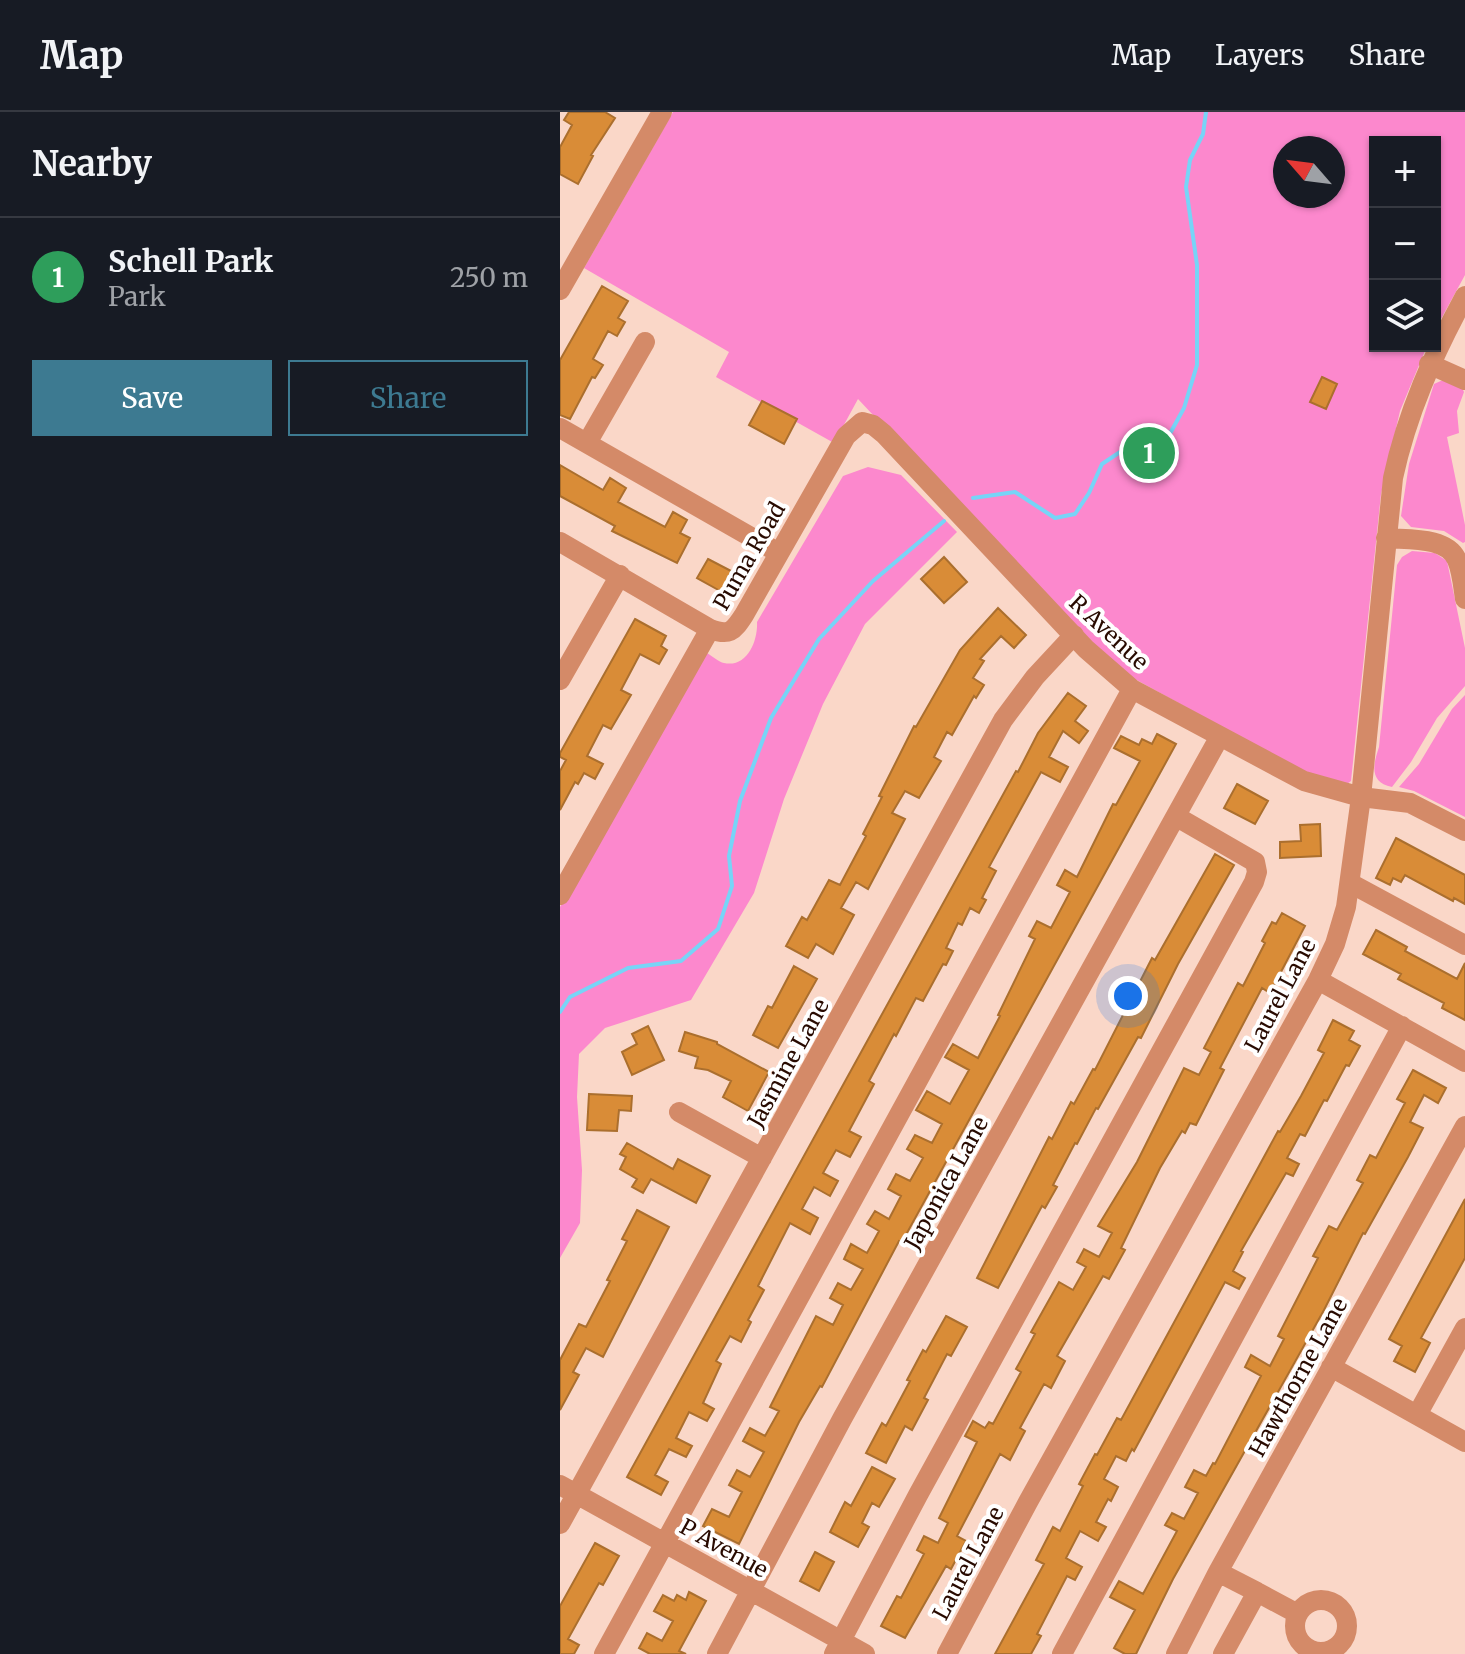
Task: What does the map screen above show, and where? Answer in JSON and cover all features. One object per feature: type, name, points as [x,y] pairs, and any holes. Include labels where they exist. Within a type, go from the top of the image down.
[{"type":"street","points":[[560,290],[662,112]]},
{"type":"street","name":"Laurel Lane","points":[[947,1654],[1318,980],[1341,926],[1361,797],[1388,508],[1399,451],[1429,364],[1465,296]]},
{"type":"street","points":[[587,443],[645,342]]},
{"type":"street","points":[[1429,364],[1465,380]]},
{"type":"street","name":"Puma Road","points":[[560,542],[710,629],[724,634],[736,628],[846,436],[862,422]]},
{"type":"street","name":"R Avenue","points":[[862,422],[884,434],[1074,635],[1132,689],[1304,781],[1361,797],[1410,803],[1465,831]]},
{"type":"street","points":[[560,428],[779,553]]},
{"type":"street","points":[[1386,538],[1433,543],[1450,550],[1458,562],[1465,599]]},
{"type":"street","points":[[560,680],[620,575]]},
{"type":"street","points":[[560,895],[710,629]]},
{"type":"street","name":"Jasmine Lane","points":[[560,1524],[568,1490],[762,1158],[1003,720],[1035,677],[1074,635]]},
{"type":"street","points":[[604,1654],[1132,689]]},
{"type":"street","name":"Japonica Lane","points":[[717,1654],[842,1419],[1220,736]]},
{"type":"street","points":[[838,1647],[1254,882],[1257,872],[1255,862],[1177,817]]},
{"type":"street","points":[[1350,883],[1465,945]]},
{"type":"street","points":[[1318,980],[1465,1062]]},
{"type":"street","points":[[1062,1654],[1402,1026]]},
{"type":"street","points":[[679,1112],[762,1158]]},
{"type":"street","name":"Hawthorne Lane","points":[[1176,1654],[1218,1572],[1465,1126]]},
{"type":"street","points":[[1417,1415],[1465,1328]]},
{"type":"street","points":[[1331,1367],[1465,1442]]},
{"type":"street","name":"P Avenue","points":[[568,1490],[751,1591],[838,1647],[865,1654]]},
{"type":"street","points":[[1218,1572],[1298,1614]]},
{"type":"street","points":[[1223,1654],[1257,1592]]},
{"type":"shaded area","points":[[673,112],[1465,112],[1465,275],[1441,319],[1441,136],[1369,136],[1369,352],[1425,352],[1400,411],[1381,494],[1351,781],[1347,784],[1320,781],[1133,678],[1085,641],[858,399],[834,443],[716,377],[729,352],[584,268]]},
{"type":"shaded area","points":[[1443,380],[1462,388],[1464,392],[1457,411],[1459,433],[1447,437],[1465,525],[1463,543],[1444,531],[1411,527],[1401,516],[1409,464],[1434,384]]},
{"type":"shaded area","points":[[868,467],[901,475],[957,532],[865,624],[823,704],[784,799],[754,893],[691,1000],[605,1028],[579,1054],[580,1223],[560,1258],[560,907],[707,653],[724,663],[732,663],[750,652],[756,637],[757,622],[843,476]]},
{"type":"shaded area","points":[[1412,551],[1435,553],[1447,561],[1465,648],[1465,686],[1437,718],[1392,787],[1379,781],[1374,766],[1379,747],[1397,565],[1402,557]]},
{"type":"shaded area","points":[[1465,695],[1465,817],[1414,791],[1399,787],[1419,764],[1452,709]]},
{"type":"building","points":[[569,112],[605,112],[615,118],[591,155],[578,184],[560,174],[560,147],[572,125],[564,120]]},
{"type":"building","points":[[602,286],[628,301],[618,318],[625,322],[617,336],[608,331],[593,359],[603,365],[595,378],[592,377],[570,419],[560,415],[560,360]]},
{"type":"building","points":[[1322,377],[1337,384],[1326,409],[1310,402]]},
{"type":"building","points":[[762,401],[797,419],[784,444],[749,425]]},
{"type":"building","points":[[560,465],[603,490],[610,478],[626,488],[618,502],[665,527],[673,512],[687,520],[680,533],[690,538],[677,563],[612,531],[615,526],[560,496]]},
{"type":"building","points":[[944,557],[967,582],[944,603],[921,579]]},
{"type":"building","points":[[708,559],[733,572],[722,592],[697,578]]},
{"type":"building","points":[[998,608],[1026,635],[1014,648],[1001,636],[980,659],[984,661],[973,678],[984,685],[976,698],[974,696],[952,735],[947,732],[934,757],[941,761],[919,798],[905,791],[892,813],[905,819],[868,889],[856,882],[841,908],[854,915],[833,954],[816,944],[808,958],[786,946],[802,917],[807,920],[829,880],[840,885],[866,836],[863,834],[882,797],[879,796],[914,726],[960,650]]},
{"type":"building","points":[[635,619],[666,636],[661,646],[667,650],[659,664],[640,654],[621,690],[631,695],[611,729],[603,725],[587,756],[603,764],[595,779],[584,773],[578,784],[575,782],[560,810],[560,771],[566,760],[560,757],[560,753]]},
{"type":"building","points":[[1068,693],[1086,706],[1075,721],[1088,731],[1079,743],[1063,731],[1049,757],[1068,767],[1060,782],[1041,772],[989,867],[996,871],[982,898],[986,900],[979,913],[970,908],[962,925],[958,923],[946,948],[953,951],[946,965],[943,964],[923,1001],[916,998],[896,1036],[894,1034],[869,1081],[874,1084],[849,1131],[861,1137],[850,1157],[836,1150],[823,1173],[838,1181],[830,1196],[814,1187],[802,1209],[818,1218],[810,1234],[790,1223],[758,1286],[764,1290],[748,1320],[751,1322],[741,1342],[730,1336],[716,1361],[721,1364],[703,1403],[714,1409],[707,1421],[689,1412],[676,1438],[692,1446],[686,1457],[669,1449],[655,1475],[668,1482],[661,1495],[627,1477],[1016,771],[1038,733]]},
{"type":"building","points":[[1157,734],[1176,744],[902,1242],[899,1241],[822,1387],[799,1422],[739,1544],[703,1526],[712,1509],[729,1517],[742,1492],[729,1485],[737,1470],[750,1477],[764,1452],[743,1441],[750,1428],[765,1436],[779,1411],[770,1407],[816,1316],[833,1325],[843,1305],[830,1298],[838,1283],[851,1290],[863,1269],[844,1259],[851,1244],[867,1253],[879,1231],[867,1224],[875,1211],[889,1219],[901,1196],[888,1189],[896,1174],[910,1181],[923,1158],[907,1149],[915,1135],[932,1143],[942,1124],[916,1110],[927,1091],[950,1104],[969,1070],[945,1057],[953,1044],[978,1058],[1035,939],[1029,936],[1037,921],[1051,928],[1070,892],[1057,885],[1065,870],[1077,877],[1113,804],[1116,805],[1140,761],[1114,748],[1121,736],[1139,745],[1142,739],[1152,744]]},
{"type":"building","points":[[1237,784],[1268,801],[1255,824],[1224,808]]},
{"type":"building","points":[[1320,824],[1321,856],[1280,858],[1280,842],[1301,841],[1300,825]]},
{"type":"building","points":[[1396,838],[1465,875],[1465,904],[1454,898],[1453,901],[1405,875],[1401,882],[1393,878],[1390,885],[1376,878]]},
{"type":"building","points":[[1215,854],[1234,865],[1178,964],[1141,1038],[1138,1037],[1098,1109],[1075,1143],[1053,1185],[1057,1187],[1045,1208],[1042,1206],[998,1288],[977,1278],[1049,1137],[1052,1139],[1071,1102],[1074,1104],[1095,1070],[1152,958],[1155,960]]},
{"type":"building","points":[[1282,913],[1305,926],[1270,993],[1262,988],[1220,1068],[1224,1070],[1196,1125],[1190,1123],[1185,1133],[1182,1131],[1160,1168],[1121,1248],[1125,1250],[1109,1279],[1103,1276],[1057,1356],[1065,1361],[1051,1388],[1044,1384],[1020,1428],[1025,1431],[1010,1460],[1000,1454],[957,1536],[966,1541],[951,1569],[946,1566],[905,1638],[881,1626],[897,1596],[901,1598],[924,1554],[917,1550],[924,1536],[938,1543],[948,1523],[939,1518],[977,1442],[965,1436],[973,1421],[985,1428],[989,1422],[993,1424],[1021,1372],[1016,1369],[1035,1334],[1031,1332],[1059,1282],[1073,1290],[1086,1267],[1077,1262],[1084,1249],[1099,1257],[1112,1233],[1098,1226],[1137,1162],[1184,1068],[1199,1075],[1211,1052],[1204,1048],[1238,983],[1243,986],[1272,922],[1276,924]]},
{"type":"building","points":[[1376,930],[1407,947],[1405,951],[1457,979],[1465,963],[1465,1020],[1442,1008],[1444,1003],[1398,979],[1401,974],[1363,954]]},
{"type":"building","points":[[794,966],[817,979],[778,1048],[753,1035],[768,1006],[772,1008]]},
{"type":"building","points":[[1333,1020],[1354,1031],[1349,1040],[1360,1046],[1327,1101],[1324,1100],[1305,1136],[1300,1134],[1287,1158],[1299,1164],[1293,1176],[1286,1173],[1241,1251],[1233,1271],[1245,1278],[1239,1289],[1225,1282],[1134,1451],[1132,1449],[1126,1461],[1116,1456],[1104,1479],[1118,1487],[1096,1522],[1106,1527],[1098,1541],[1080,1531],[1066,1558],[1082,1567],[1075,1580],[1067,1576],[1037,1634],[1041,1636],[1031,1654],[995,1654],[1044,1564],[1036,1560],[1053,1527],[1060,1531],[1095,1454],[1117,1418],[1121,1420],[1278,1131],[1301,1096],[1324,1053],[1318,1050]]},
{"type":"building","points":[[648,1026],[664,1060],[632,1075],[622,1052],[637,1044],[632,1034]]},
{"type":"building","points":[[685,1032],[717,1042],[769,1072],[748,1111],[723,1097],[731,1081],[708,1070],[695,1068],[698,1057],[679,1051]]},
{"type":"building","points":[[1413,1070],[1446,1088],[1438,1103],[1424,1095],[1410,1122],[1423,1128],[1408,1157],[1173,1579],[1136,1654],[1125,1654],[1114,1648],[1135,1610],[1110,1597],[1119,1581],[1143,1594],[1177,1531],[1165,1525],[1172,1513],[1184,1519],[1198,1493],[1185,1487],[1194,1470],[1206,1476],[1215,1464],[1261,1376],[1245,1367],[1251,1355],[1270,1366],[1284,1339],[1278,1336],[1318,1258],[1313,1256],[1329,1226],[1337,1230],[1363,1183],[1357,1180],[1370,1155],[1376,1158],[1405,1103],[1397,1099]]},
{"type":"building","points":[[589,1094],[632,1096],[631,1111],[619,1110],[617,1131],[587,1130]]},
{"type":"building","points":[[627,1143],[673,1169],[678,1159],[710,1176],[696,1203],[651,1179],[643,1193],[632,1187],[637,1179],[620,1169],[626,1157],[620,1154]]},
{"type":"building","points":[[1465,1199],[1465,1258],[1421,1338],[1430,1343],[1415,1372],[1394,1361],[1402,1346],[1389,1339]]},
{"type":"building","points":[[637,1210],[669,1227],[603,1357],[586,1348],[573,1372],[579,1375],[560,1410],[560,1360],[579,1324],[586,1327],[610,1281],[607,1280],[627,1241],[622,1239]]},
{"type":"building","points":[[946,1316],[967,1327],[951,1356],[947,1354],[924,1398],[928,1400],[912,1430],[905,1426],[886,1463],[866,1453],[882,1423],[886,1426],[923,1350],[926,1352]]},
{"type":"building","points":[[872,1467],[895,1479],[879,1507],[872,1503],[862,1523],[869,1527],[858,1547],[830,1532],[845,1502],[851,1506]]},
{"type":"building","points":[[595,1543],[619,1556],[603,1585],[599,1583],[568,1639],[579,1645],[574,1654],[560,1654],[560,1606]]},
{"type":"building","points":[[815,1552],[834,1562],[819,1591],[800,1581]]},
{"type":"building","points":[[689,1592],[706,1601],[679,1651],[686,1654],[650,1654],[639,1648],[647,1633],[662,1641],[673,1621],[654,1611],[663,1595],[674,1601],[677,1595],[686,1600]]},
{"type":"waterway","points":[[973,498],[1015,492],[1055,518],[1075,514],[1102,464],[1120,452],[1147,453],[1167,439],[1184,408],[1197,365],[1197,265],[1186,187],[1190,160],[1203,134],[1206,112]]},
{"type":"waterway","points":[[560,1012],[570,997],[628,968],[681,961],[718,929],[732,886],[729,856],[740,801],[771,718],[819,639],[873,581],[944,521]]},
{"type":"place","name":"Schell Park","points":[[1149,453]]}]
